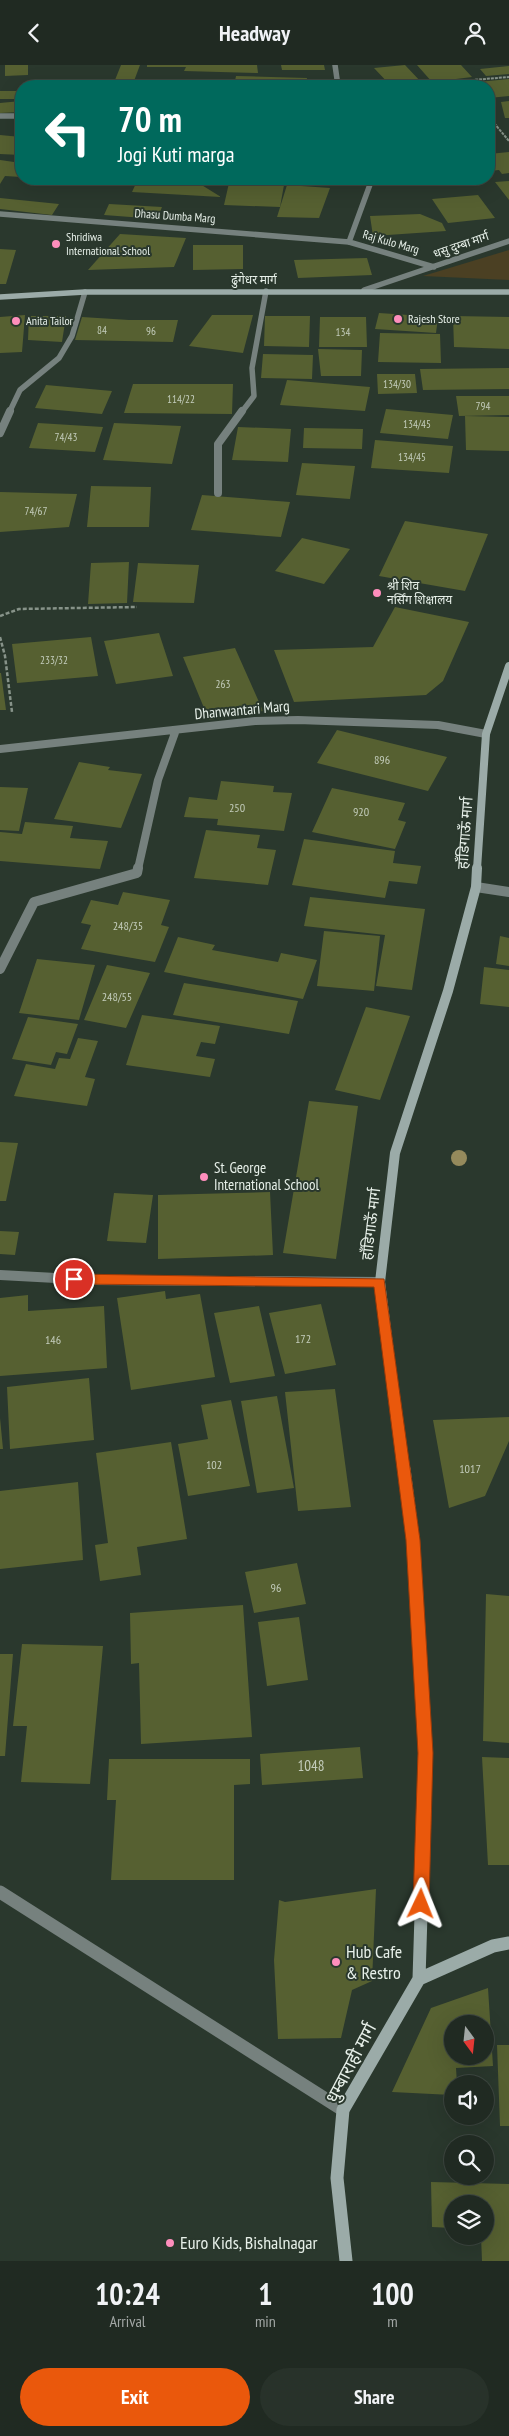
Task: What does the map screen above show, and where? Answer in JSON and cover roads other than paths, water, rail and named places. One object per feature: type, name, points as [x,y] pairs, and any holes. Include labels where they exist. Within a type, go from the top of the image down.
[{"type":"main road","name":"ढुंगेधर मार्ग","points":[[0,297],[85,292],[364,290],[509,292]]},
{"type":"main road","name":"हाँडिगाऊँ मार्ग","points":[[419,1979],[425,1744],[413,1540],[380,1282],[395,1153],[448,991],[476,887],[486,734],[509,666]]},
{"type":"main road","points":[[419,1979],[493,1946],[509,1943]]},
{"type":"main road","name":"धुम्बाराही मार्ग","points":[[346,2261],[337,2178],[343,2109],[419,1979]]},
{"type":"street","points":[[335,65],[337,80]]},
{"type":"street","points":[[0,116],[15,116]]},
{"type":"street","name":"Raj Kulo Marg","points":[[370,185],[349,242],[434,267]]},
{"type":"street","name":"Dhasu Dumba Marg","points":[[0,214],[349,242]]},
{"type":"street","name":"धसु दुम्बा मार्ग","points":[[364,290],[509,241]]},
{"type":"street","points":[[218,493],[218,444],[254,396],[252,368],[266,291]]},
{"type":"street","points":[[0,433],[20,390],[59,358],[72,336],[85,292]]},
{"type":"street","name":"Dhanwantari Marg","points":[[0,749],[255,721],[298,720],[438,725],[486,734]]},
{"type":"street","points":[[0,969],[34,901],[138,873],[158,780],[176,730]]},
{"type":"street","points":[[476,887],[509,892]]},
{"type":"street","points":[[0,1275],[103,1281],[380,1282]]},
{"type":"street","points":[[0,1892],[343,2109]]},
{"type":"place","name":"Shridiwa International School","points":[[56,244]]},
{"type":"place","name":"Rajesh Store","points":[[398,319]]},
{"type":"place","name":"Anita Tailor","points":[[16,321]]},
{"type":"place","name":"श्री शिव नर्सिंग शिक्षालय","points":[[377,593]]},
{"type":"place","name":"St. George International School","points":[[204,1177]]},
{"type":"place","name":"Hub Cafe & Restro","points":[[336,1962]]},
{"type":"place","name":"Euro Kids, Bishalnagar","points":[[170,2243]]}]
